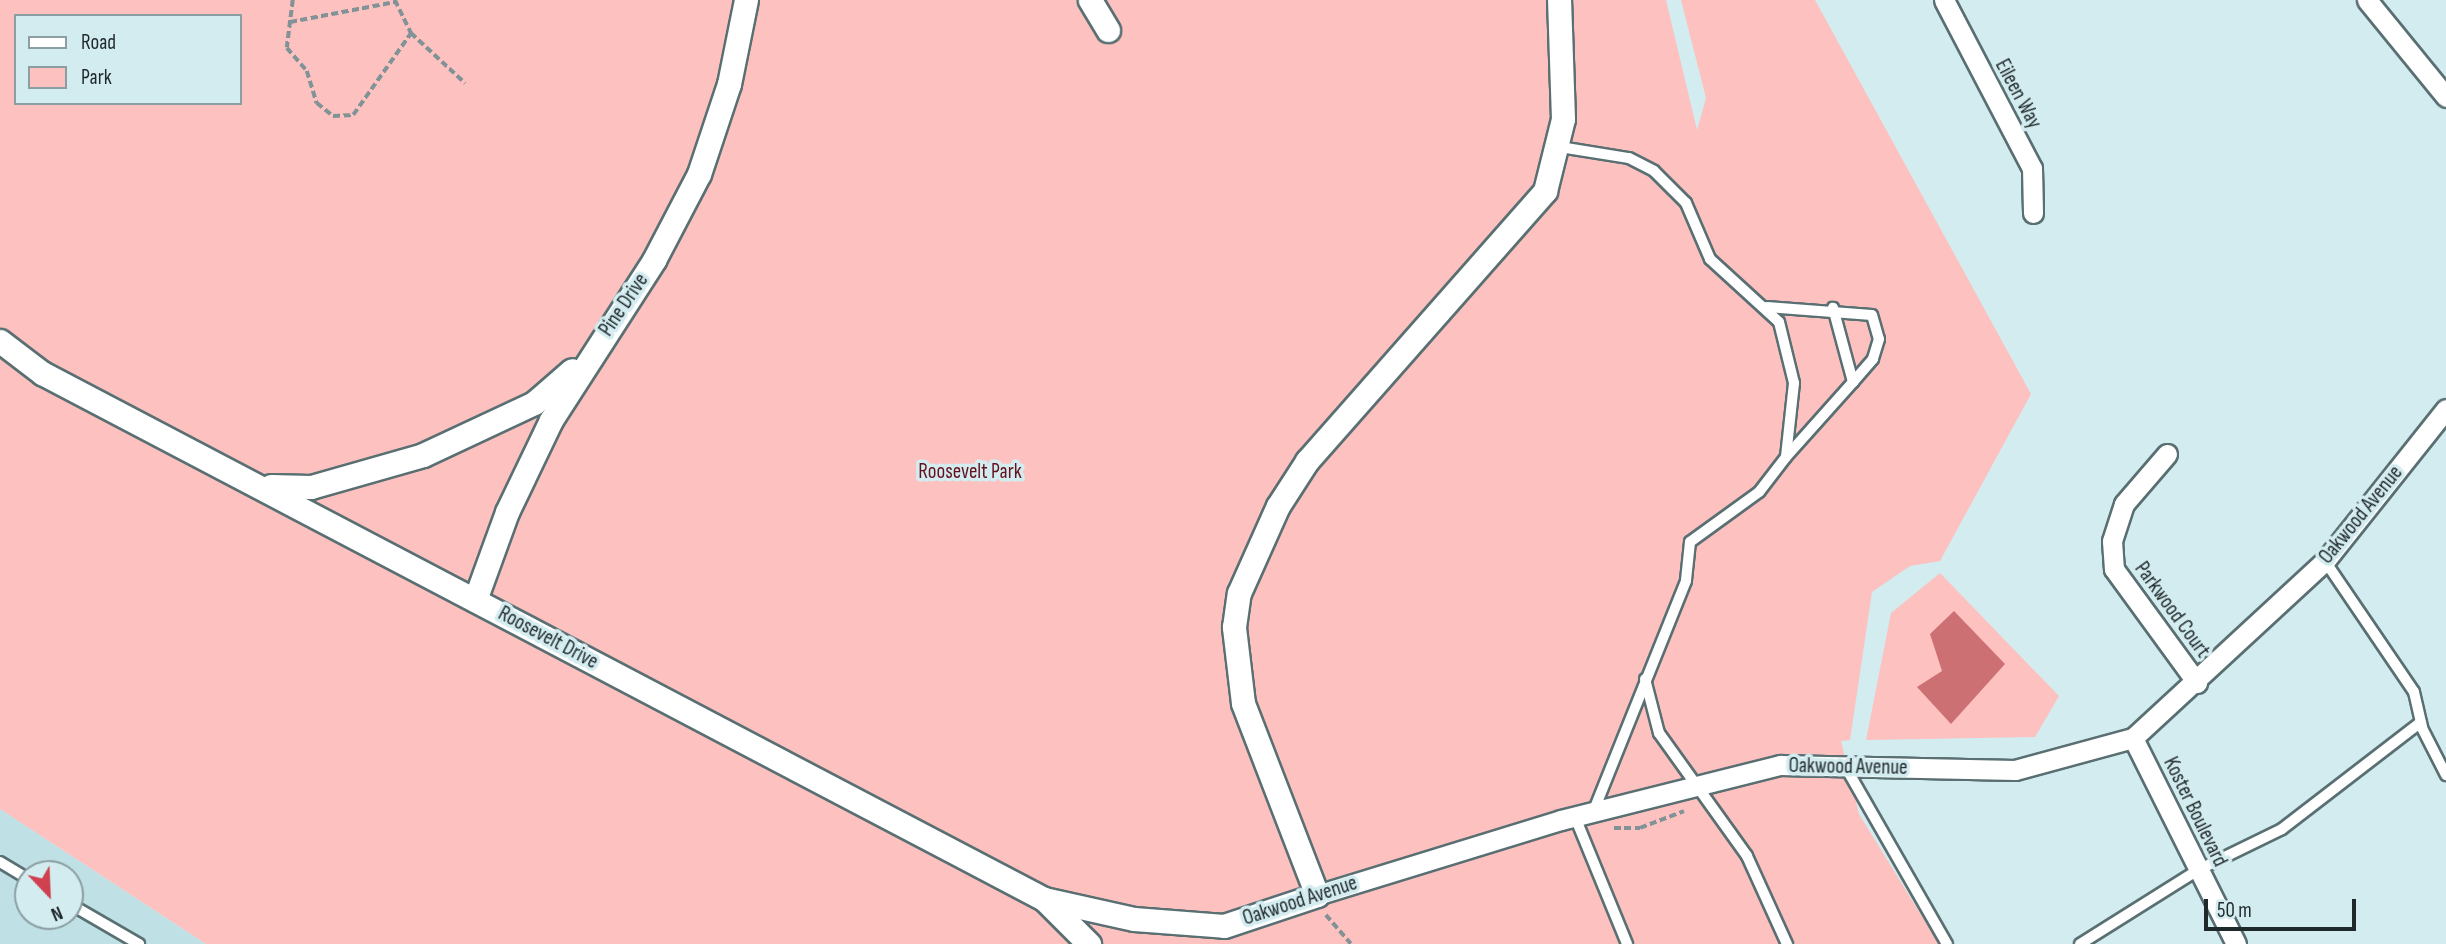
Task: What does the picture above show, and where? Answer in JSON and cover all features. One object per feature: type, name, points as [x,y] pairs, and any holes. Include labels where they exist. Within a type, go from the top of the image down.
[{"type":"street","name":"Pine Drive","points":[[475,600],[526,469],[596,346],[654,261],[699,174],[729,84],[746,0]]},
{"type":"street","points":[[1090,0],[1108,30]]},
{"type":"street","points":[[1322,905],[1243,703],[1234,626],[1239,593],[1255,550],[1307,461],[1525,222],[1545,191],[1560,147],[1559,0]]},
{"type":"street","name":"Eileen Way","points":[[1944,0],[2032,169],[2033,213]]},
{"type":"street","points":[[2367,0],[2446,97]]},
{"type":"street","name":"Roosevelt Drive","points":[[0,341],[42,373],[1044,899],[1088,944]]},
{"type":"street","points":[[256,483],[311,488],[453,443],[534,403],[596,346]]},
{"type":"street","name":"Oakwood Avenue","points":[[1044,899],[1134,919],[1224,926],[1322,905],[1584,814],[1780,765],[2015,770],[2133,738],[2197,683],[2325,561],[2446,409]]},
{"type":"street","name":"Parkwood Court","points":[[2167,454],[2124,504],[2112,541],[2114,569],[2197,683]]},
{"type":"street","name":"Koster Boulevard","points":[[2133,738],[2236,944]]},
{"type":"street","points":[[1206,944],[1224,926]]},
{"type":"lane","points":[[1560,147],[1629,158],[1654,171],[1686,203],[1710,259],[1767,307],[1792,354],[1786,457]]},
{"type":"lane","points":[[1627,944],[1583,835],[1584,814],[1686,581],[1690,542],[1759,492],[1786,457],[1873,359],[1877,322],[1872,315],[1833,308],[1767,307]]},
{"type":"lane","points":[[1833,308],[1853,382]]},
{"type":"lane","points":[[2325,561],[2402,671],[2421,722],[2446,775]]},
{"type":"lane","points":[[1645,678],[1659,733],[1747,856],[1787,944]]},
{"type":"lane","points":[[2080,944],[2198,870],[2282,829],[2421,722]]},
{"type":"lane","points":[[1845,766],[1947,944]]},
{"type":"lane","points":[[84,912],[139,944]]},
{"type":"path","points":[[293,0],[290,56],[307,71],[323,110],[343,117],[353,115],[411,33]]},
{"type":"path","points":[[290,22],[395,1],[411,33],[465,83]]},
{"type":"path","points":[[1583,835],[1640,828],[1686,811]]},
{"type":"path","points":[[1322,905],[1351,944]]},
{"type":"shaded area","points":[[1954,611],[2005,664],[1951,724],[1917,687],[1942,671],[1930,634]]},
{"type":"shaded area","points":[[0,809],[78,860],[14,860],[14,930],[84,930],[84,864],[206,944],[0,944]]},
{"type":"green space","name":"Roosevelt Park","points":[[0,0],[1666,0],[1697,130],[1706,98],[1681,0],[1815,0],[2031,394],[1940,561],[1910,566],[1872,592],[1850,740],[1841,741],[1859,814],[1939,944],[206,944],[84,864],[84,860],[78,860],[0,809]]},
{"type":"green space","points":[[1940,573],[2059,696],[2035,737],[1866,740],[1891,613]]}]
